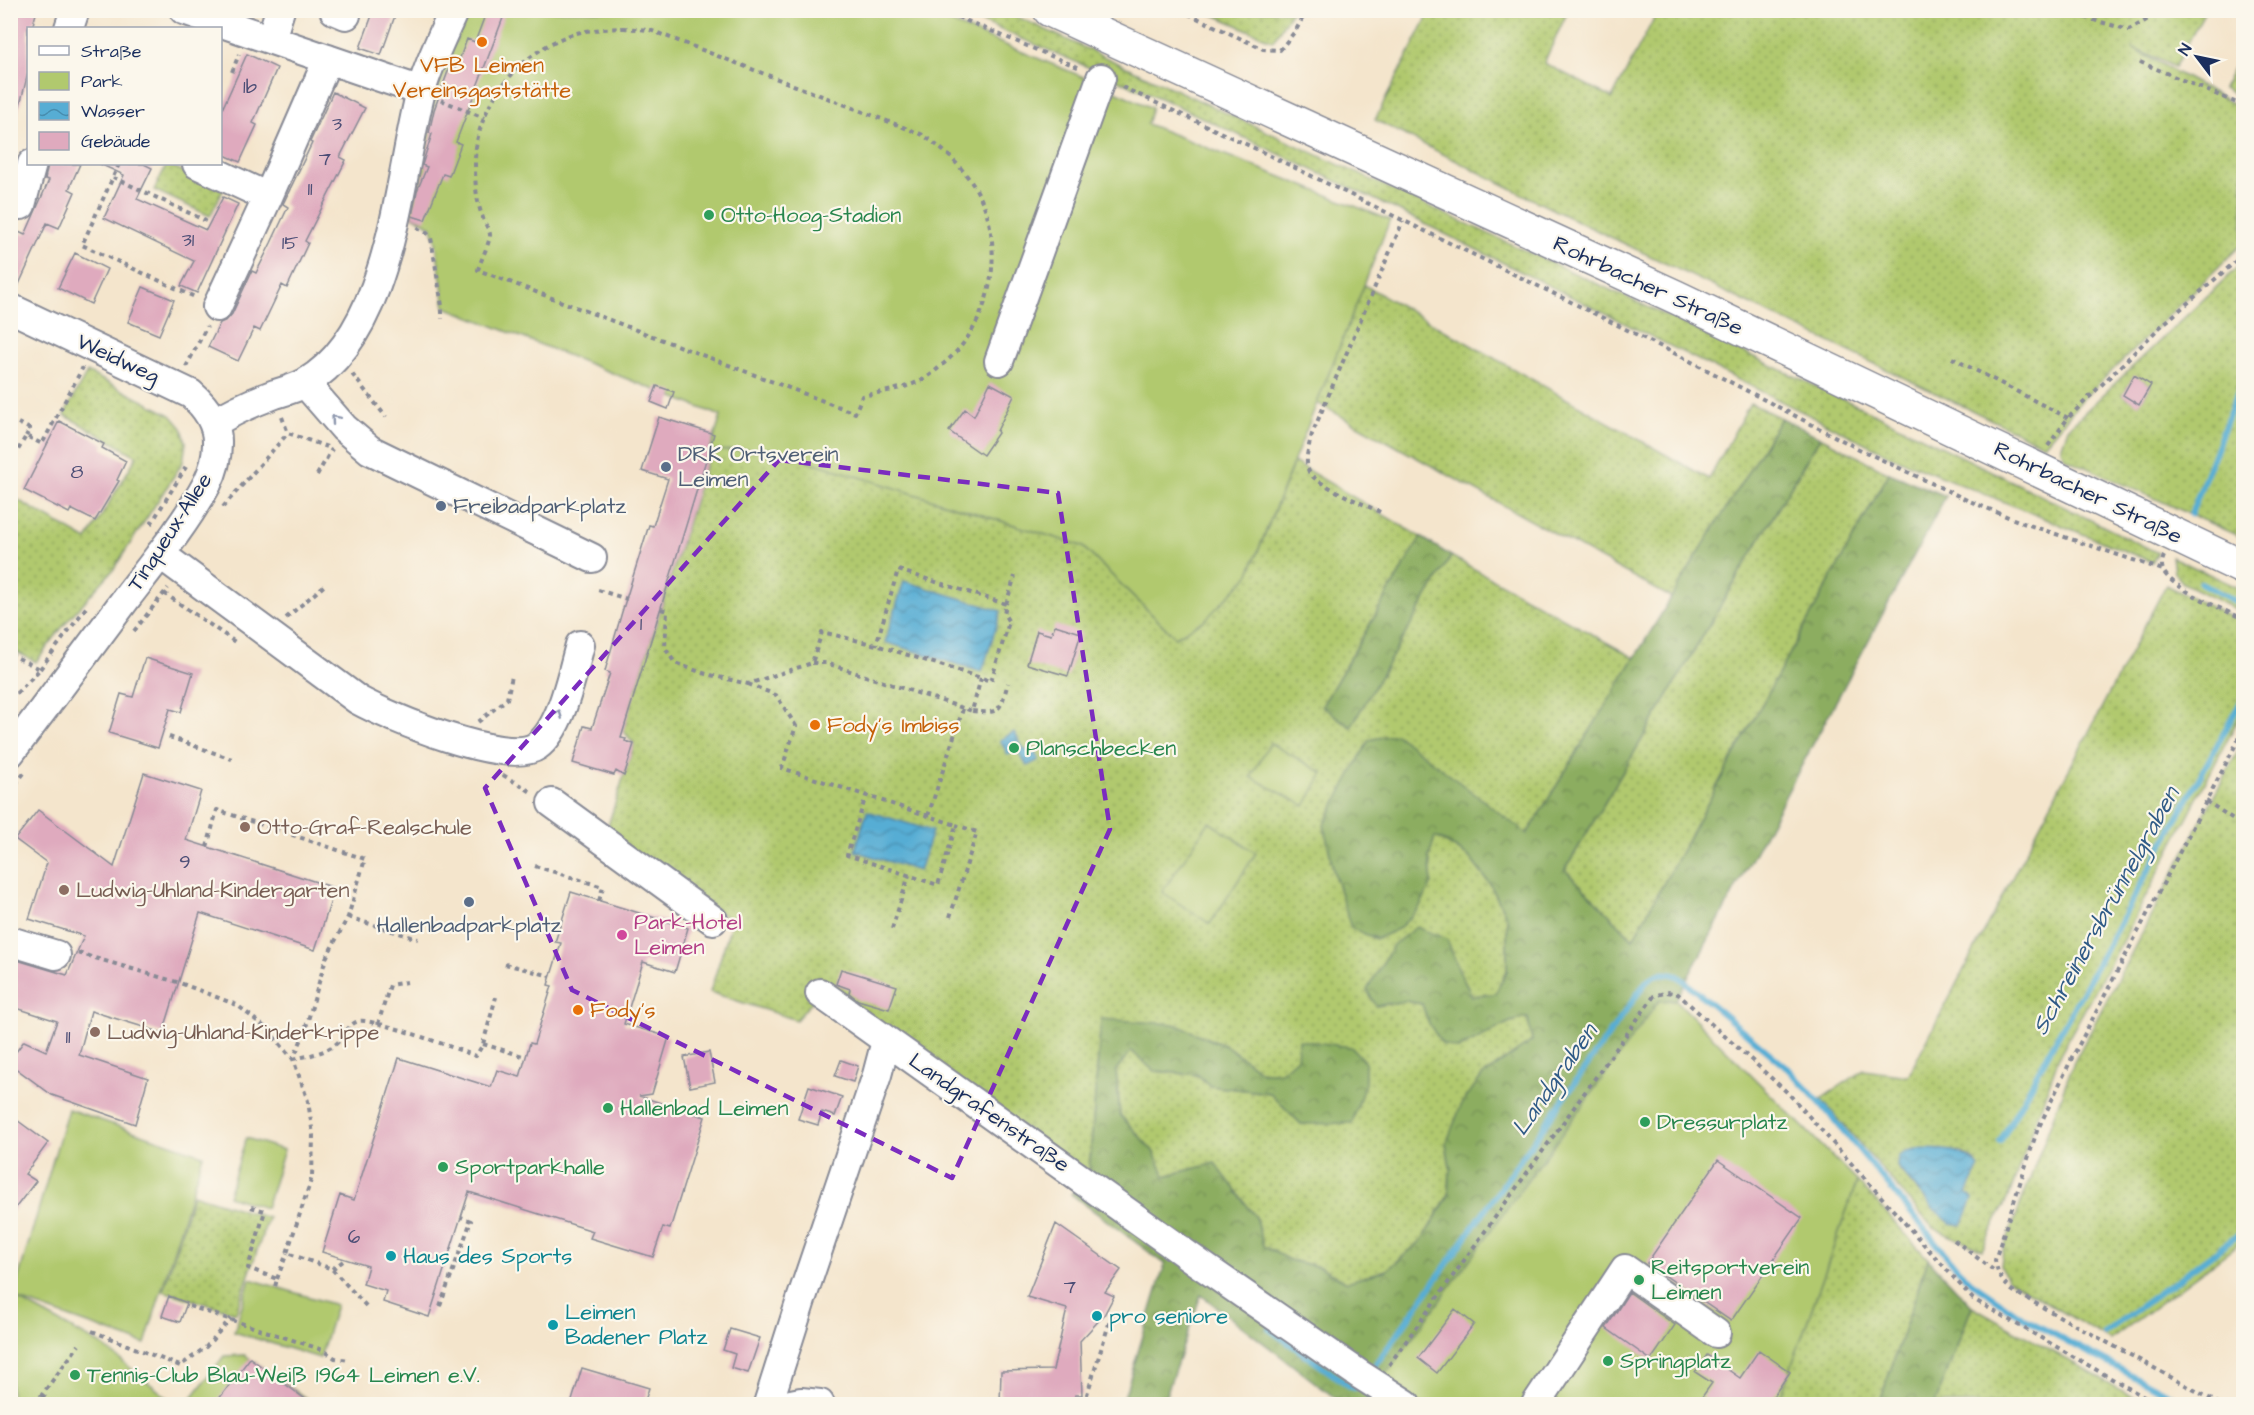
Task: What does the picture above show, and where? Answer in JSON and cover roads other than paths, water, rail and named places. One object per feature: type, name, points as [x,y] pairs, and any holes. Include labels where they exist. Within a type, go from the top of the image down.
[{"type":"main road","name":"Rohrbacher Straße","points":[[1050,10],[1676,297],[2244,568]]},
{"type":"street","points":[[69,27],[75,10]]},
{"type":"street","points":[[184,10],[428,94]]},
{"type":"street","points":[[271,39],[280,10]]},
{"type":"street","points":[[214,423],[236,410],[305,383],[336,355],[362,319],[385,258],[428,94],[427,70],[454,10]]},
{"type":"street","points":[[217,307],[328,59]]},
{"type":"street","points":[[999,361],[1101,78]]},
{"type":"street","points":[[21,205],[32,165]]},
{"type":"street","points":[[199,165],[268,197]]},
{"type":"street","name":"Weidweg","points":[[10,308],[191,394],[202,404],[214,423]]},
{"type":"street","points":[[305,383],[344,428],[370,450],[592,558]]},
{"type":"street","name":"Tinqueux-Allee","points":[[10,753],[153,543],[206,485],[212,471],[217,444],[214,423]]},
{"type":"street","points":[[153,543],[266,633],[358,700],[379,711],[467,742],[507,752],[524,751],[537,746],[549,733],[556,721],[580,645]]},
{"type":"street","points":[[547,801],[713,920]]},
{"type":"street","points":[[10,941],[56,955]]},
{"type":"street","points":[[820,993],[886,1041]]},
{"type":"street","name":"Landgrafenstraße","points":[[768,1404],[877,1075],[886,1041],[1368,1380],[1406,1404]]},
{"type":"street","points":[[1536,1404],[1625,1269],[1716,1333]]},
{"type":"street","points":[[791,1404],[801,1402],[820,1404]]},
{"type":"water","points":[[904,581],[1001,611],[982,672],[885,642]]},
{"type":"water","name":"Planschbecken","points":[[1014,732],[1025,751],[1032,747],[1039,760],[1027,766],[1017,750],[1008,755],[1000,740]]},
{"type":"water","points":[[867,811],[932,831],[919,871],[855,851]]},
{"type":"water","points":[[1915,1149],[1958,1153],[1979,1168],[1967,1193],[1973,1199],[1962,1225],[1950,1223],[1934,1209],[1897,1166],[1898,1157]]},
{"type":"waterway","points":[[2191,514],[2244,376]]},
{"type":"waterway","points":[[2201,583],[2244,606]]},
{"type":"waterway","name":"Schreinersbrünnelgraben","points":[[2000,1142],[2244,696]]},
{"type":"waterway","name":"Landgraben","points":[[1370,1373],[1646,982],[1654,976],[1665,974],[1678,976],[1785,1066],[1822,1105],[1956,1267],[1971,1282],[2025,1319],[2186,1404]]},
{"type":"waterway","name":"Landgraben","points":[[2104,1333],[2244,1231]]},
{"type":"waterway","name":"Landgraben","points":[[1269,1329],[1348,1385],[1354,1388],[1360,1386]]},
{"type":"place","name":"VFB Leimen Vereinsgaststätte","points":[[482,42]]},
{"type":"place","name":"Otto-Hoog-Stadion","points":[[709,215]]},
{"type":"place","name":"DRK Ortsverein Leimen","points":[[666,467]]},
{"type":"place","name":"Freibadparkplatz","points":[[441,506]]},
{"type":"place","name":"Fody's Imbiss","points":[[815,725]]},
{"type":"place","name":"Planschbecken","points":[[1014,748]]},
{"type":"place","name":"Otto-Graf-Realschule","points":[[245,827]]},
{"type":"place","name":"Ludwig-Uhland-Kindergarten","points":[[64,890]]},
{"type":"place","name":"Hallenbadparkplatz","points":[[469,902]]},
{"type":"place","name":"Park-Hotel Leimen","points":[[622,935]]},
{"type":"place","name":"Fody's","points":[[578,1010]]},
{"type":"place","name":"Ludwig-Uhland-Kinderkrippe","points":[[95,1032]]},
{"type":"place","name":"Hallenbad Leimen","points":[[608,1108]]},
{"type":"place","name":"Dressurplatz","points":[[1645,1122]]},
{"type":"place","name":"Sportparkhalle","points":[[443,1167]]},
{"type":"place","name":"Haus des Sports","points":[[391,1256]]},
{"type":"place","name":"Reitsportverein Leimen","points":[[1639,1280]]},
{"type":"place","name":"pro seniore","points":[[1097,1316]]},
{"type":"place","name":"Leimen Badener Platz","points":[[553,1325]]},
{"type":"place","name":"Springplatz","points":[[1608,1361]]},
{"type":"place","name":"Tennis-Club Blau-Weiß 1964 Leimen e.V.","points":[[75,1375]]}]
